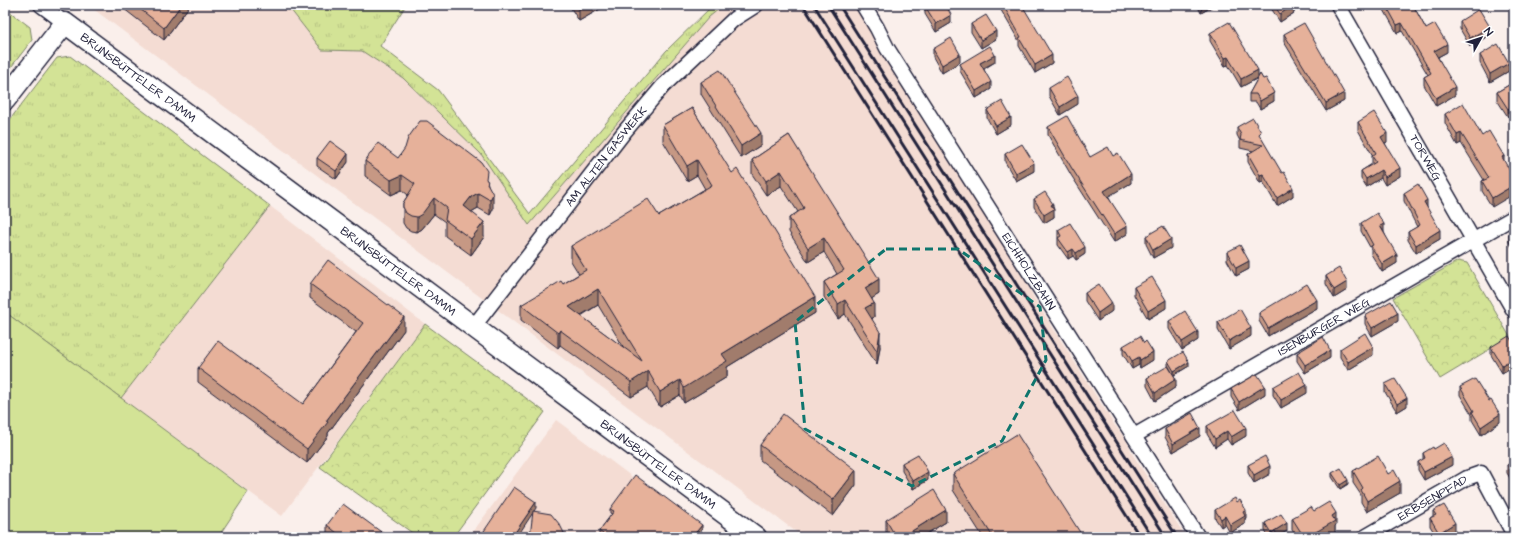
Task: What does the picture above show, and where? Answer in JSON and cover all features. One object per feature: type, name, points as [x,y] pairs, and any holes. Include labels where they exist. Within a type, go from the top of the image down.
[{"type":"main road","points":[[5,100],[65,23]]},
{"type":"main road","name":"BRUNSBÜTTELER DAMM","points":[[65,23],[756,537]]},
{"type":"street","name":"BRUNSBÜTTELER DAMM","points":[[41,5],[65,23]]},
{"type":"street","name":"EICHHOLZBAHN","points":[[863,5],[878,28],[887,48],[1198,537]]},
{"type":"street","name":"TORWEG","points":[[1338,5],[1514,311]]},
{"type":"street","name":"AM ALTEN GASWERK","points":[[474,326],[625,131],[663,86],[734,18],[756,6]]},
{"type":"street","name":"ISENBURGER WEG","points":[[1134,436],[1514,217]]},
{"type":"street","name":"ERBSENPFAD","points":[[1365,537],[1467,478],[1480,473],[1514,535]]},
{"type":"highlighted area","points":[[886,249],[958,249],[1040,307],[1046,360],[1002,441],[912,486],[805,429],[795,322]]},
{"type":"shaded area","points":[[88,5],[287,5],[322,50],[362,51],[403,78],[481,154],[529,225],[709,17],[724,5],[854,5],[1027,283],[1034,298],[1114,424],[1127,441],[1133,455],[1186,537],[803,537]]},
{"type":"shaded area","points":[[270,206],[425,324],[282,516],[121,398]]},
{"type":"shaded area","points":[[556,420],[702,529],[695,537],[469,537]]},
{"type":"green space","points":[[287,5],[406,5],[380,46],[438,90],[530,214],[666,51],[713,5],[724,5],[709,17],[529,225],[481,154],[403,78],[362,51],[322,50]]},
{"type":"green space","points":[[5,8],[30,27],[32,40],[5,75]]},
{"type":"green space","points":[[70,56],[270,206],[121,398],[5,312],[5,126],[57,58]]},
{"type":"green space","points":[[1458,261],[1467,263],[1510,337],[1440,379],[1393,298]]},
{"type":"green space","points":[[5,312],[248,492],[218,537],[5,537]]},
{"type":"green space","points":[[425,324],[545,412],[453,537],[418,537],[320,467]]},
{"type":"building","points":[[135,5],[181,5],[164,28]]},
{"type":"building","points":[[946,5],[951,15],[936,24],[925,6]]},
{"type":"building","points":[[1003,5],[1022,5],[1052,55],[1035,65],[1019,38],[1021,37]]},
{"type":"building","points":[[1274,5],[1294,5],[1280,14]]},
{"type":"building","points":[[1386,5],[1413,5],[1426,29],[1435,24],[1447,44],[1434,51],[1455,87],[1436,98],[1424,77],[1431,73],[1402,23],[1397,25]]},
{"type":"building","points":[[1479,9],[1490,27],[1470,38],[1460,21]]},
{"type":"building","points":[[986,15],[996,31],[981,40],[971,24]]},
{"type":"building","points":[[1229,22],[1258,70],[1241,79],[1228,57],[1225,58],[1210,33]]},
{"type":"building","points":[[1304,23],[1344,93],[1326,103],[1284,34]]},
{"type":"building","points":[[951,38],[960,54],[942,65],[933,49]]},
{"type":"building","points":[[1498,44],[1509,63],[1490,74],[1480,55]]},
{"type":"building","points":[[990,46],[995,55],[980,63],[991,82],[976,91],[960,64]]},
{"type":"building","points":[[720,70],[761,133],[741,146],[701,82]]},
{"type":"building","points":[[1260,74],[1263,79],[1266,78],[1274,93],[1260,101],[1256,94],[1249,94]]},
{"type":"building","points":[[1067,77],[1078,96],[1060,107],[1049,88]]},
{"type":"building","points":[[1514,82],[1514,105],[1508,109],[1497,92]]},
{"type":"building","points":[[1002,101],[1011,117],[996,126],[987,110]]},
{"type":"building","points":[[1463,103],[1482,136],[1489,131],[1504,156],[1502,157],[1514,178],[1514,185],[1492,198],[1482,181],[1489,178],[1461,133],[1457,135],[1445,114]]},
{"type":"building","points":[[692,108],[732,173],[737,169],[815,297],[722,354],[727,361],[684,388],[680,380],[660,392],[648,371],[631,382],[560,330],[558,333],[521,305],[561,281],[563,284],[586,270],[571,246],[648,199],[659,216],[712,185],[697,160],[687,166],[663,125]],"holes":[[[598,289],[642,361],[569,307]]]},
{"type":"building","points":[[1374,112],[1387,133],[1381,137],[1400,168],[1385,177],[1381,170],[1366,179],[1361,171],[1376,162],[1372,156],[1376,153],[1358,122]]},
{"type":"building","points":[[1067,116],[1090,157],[1108,147],[1113,156],[1118,153],[1131,174],[1104,191],[1127,226],[1114,234],[1071,167],[1048,127]]},
{"type":"building","points":[[1253,118],[1261,132],[1259,134],[1282,173],[1284,172],[1293,188],[1277,198],[1263,174],[1260,175],[1248,154],[1263,145],[1240,140],[1241,135],[1237,127]]},
{"type":"building","points":[[420,121],[427,121],[481,162],[487,171],[487,183],[493,194],[490,200],[478,193],[471,197],[464,206],[484,222],[471,239],[445,220],[447,208],[434,198],[422,214],[417,217],[406,213],[403,203],[415,184],[402,175],[391,180],[365,161],[378,143],[398,158],[405,148],[408,138]]},
{"type":"building","points":[[789,135],[879,279],[865,288],[874,303],[865,308],[880,332],[877,351],[845,300],[838,304],[824,282],[844,270],[824,238],[808,248],[789,218],[804,208],[781,171],[766,181],[752,160]]},
{"type":"building","points":[[330,141],[348,154],[336,171],[317,158]]},
{"type":"building","points":[[1022,144],[1034,163],[1016,173],[1005,154]]},
{"type":"building","points":[[1418,184],[1427,200],[1424,202],[1440,230],[1416,245],[1408,232],[1420,225],[1404,193]]},
{"type":"building","points":[[1045,192],[1053,204],[1051,205],[1054,209],[1044,215],[1034,199]]},
{"type":"building","points":[[1377,213],[1384,224],[1380,226],[1397,255],[1382,264],[1371,246],[1373,245],[1361,223]]},
{"type":"building","points":[[1070,223],[1085,247],[1076,253],[1073,249],[1068,252],[1058,238],[1061,236],[1058,230]]},
{"type":"building","points":[[1163,226],[1171,239],[1153,250],[1146,236]]},
{"type":"building","points":[[1514,231],[1514,242],[1509,234]]},
{"type":"building","points":[[1240,245],[1249,261],[1236,268],[1227,252]]},
{"type":"building","points":[[328,260],[404,317],[326,421],[328,422],[307,449],[198,368],[218,341],[303,404],[363,323],[310,284]]},
{"type":"building","points":[[1339,268],[1347,282],[1334,290],[1326,276]]},
{"type":"building","points":[[1152,277],[1166,300],[1148,311],[1134,287]]},
{"type":"building","points":[[1099,284],[1112,303],[1098,313],[1085,293]]},
{"type":"building","points":[[1307,284],[1317,300],[1268,328],[1259,313]]},
{"type":"building","points":[[1391,301],[1398,313],[1372,328],[1365,316]]},
{"type":"building","points":[[1240,309],[1251,328],[1229,341],[1218,322]]},
{"type":"building","points":[[1185,311],[1198,332],[1182,342],[1169,321]]},
{"type":"building","points":[[1365,333],[1373,347],[1348,362],[1340,349]]},
{"type":"building","points":[[1140,336],[1144,343],[1146,341],[1153,352],[1140,360],[1139,357],[1132,361],[1123,346]]},
{"type":"building","points":[[1509,336],[1514,344],[1514,363],[1512,359],[1502,365],[1491,347]]},
{"type":"building","points":[[1323,337],[1330,350],[1305,365],[1297,353]]},
{"type":"building","points":[[1183,352],[1189,362],[1174,371],[1168,361]]},
{"type":"building","points":[[1168,366],[1176,379],[1155,393],[1147,378]]},
{"type":"building","points":[[1299,372],[1307,385],[1281,400],[1273,387]]},
{"type":"building","points":[[1257,374],[1265,386],[1239,402],[1231,389]]},
{"type":"building","points":[[1395,379],[1407,398],[1397,404],[1385,384]]},
{"type":"building","points":[[1475,379],[1489,401],[1491,400],[1500,414],[1481,427],[1472,412],[1474,411],[1460,387]]},
{"type":"building","points":[[1235,410],[1246,428],[1231,437],[1227,431],[1215,439],[1207,426]]},
{"type":"building","points":[[1192,413],[1200,428],[1173,444],[1165,429]]},
{"type":"building","points":[[783,414],[856,470],[833,500],[760,445]]},
{"type":"building","points":[[1017,434],[1083,537],[993,537],[953,474]]},
{"type":"building","points":[[1444,443],[1452,457],[1424,472],[1418,462],[1425,458],[1423,453]]},
{"type":"building","points":[[918,454],[928,472],[913,481],[902,463]]},
{"type":"building","points":[[1265,456],[1270,466],[1254,475],[1248,465]]},
{"type":"building","points":[[1378,456],[1388,474],[1394,470],[1400,481],[1367,501],[1361,490],[1363,488],[1353,471]]},
{"type":"building","points":[[1514,461],[1514,477],[1507,465]]},
{"type":"building","points":[[1341,468],[1348,480],[1340,485],[1332,473]]},
{"type":"building","points":[[635,475],[702,525],[692,537],[607,537],[599,531],[614,511],[610,509]]},
{"type":"building","points":[[514,487],[536,502],[512,537],[480,537]]},
{"type":"building","points":[[934,490],[946,510],[902,537],[896,537],[886,520]]},
{"type":"building","points":[[1235,498],[1237,502],[1240,500],[1246,510],[1243,512],[1245,516],[1230,525],[1225,516],[1221,519],[1215,510]]},
{"type":"building","points":[[1329,502],[1336,513],[1332,516],[1335,521],[1307,537],[1304,537],[1292,518],[1311,507],[1314,511]]},
{"type":"building","points":[[343,504],[388,537],[342,537],[327,525]]},
{"type":"building","points":[[1444,505],[1455,523],[1439,533],[1430,518],[1436,515],[1433,511]]},
{"type":"building","points":[[533,511],[551,514],[560,525],[566,537],[530,537]]},
{"type":"building","points":[[1281,514],[1287,523],[1271,533],[1265,523]]},
{"type":"building","points":[[1275,531],[1278,537],[1266,537]]},
{"type":"building","points":[[1497,532],[1500,537],[1489,537]]},
{"type":"railway","points":[[803,5],[1140,537]]},
{"type":"railway","points":[[814,5],[1152,537]]},
{"type":"railway","points":[[828,5],[1166,537]]},
{"type":"railway","points":[[839,5],[1177,537]]}]
